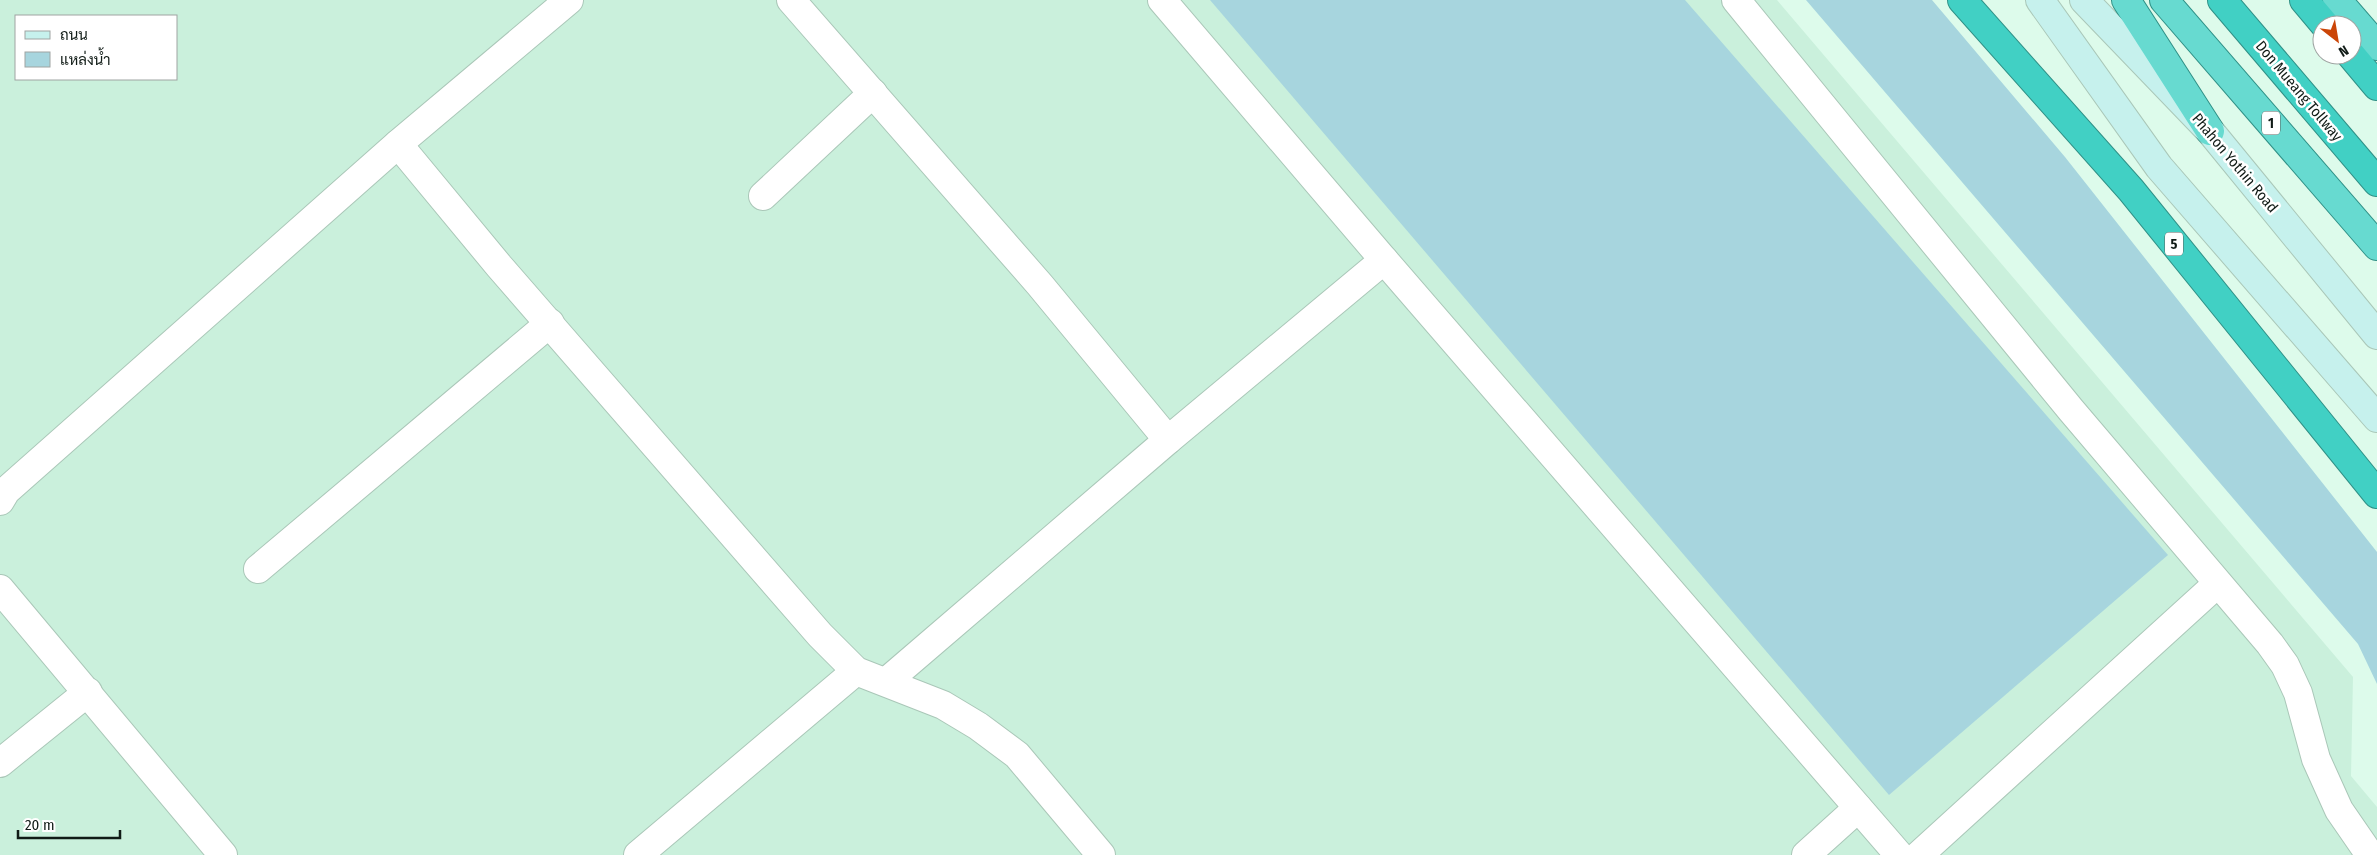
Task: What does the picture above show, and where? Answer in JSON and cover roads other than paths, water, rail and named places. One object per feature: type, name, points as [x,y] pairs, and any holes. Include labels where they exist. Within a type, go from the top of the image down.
[{"type":"highway","name":"5","points":[[1962,0],[2131,190],[2377,494]]},
{"type":"highway","points":[[2126,0],[2210,131]]},
{"type":"highway","name":"1","points":[[2164,0],[2377,246]]},
{"type":"highway","name":"Don Mueang Tollway","points":[[2222,0],[2377,182]]},
{"type":"highway","points":[[2304,0],[2317,15]]},
{"type":"highway","points":[[2337,0],[2377,46]]},
{"type":"highway","points":[[2359,65],[2377,86]]},
{"type":"main road","points":[[2040,0],[2159,167],[2377,418]]},
{"type":"main road","name":"Phahon Yothin Road","points":[[2084,0],[2210,131],[2377,335]]},
{"type":"street","points":[[0,501],[6,491],[398,144],[569,0]]},
{"type":"street","points":[[791,0],[1040,285],[1168,440]]},
{"type":"street","points":[[1162,0],[1384,260],[1899,855]]},
{"type":"street","points":[[1736,0],[2217,584],[2270,644],[2285,665],[2298,693],[2320,768],[2339,810],[2370,855]]},
{"type":"street","points":[[763,196],[873,94]]},
{"type":"street","points":[[398,144],[499,266],[820,635],[856,671],[943,706],[978,726],[1018,755],[1101,855]]},
{"type":"street","points":[[886,682],[1168,440],[1384,260]]},
{"type":"street","points":[[258,569],[550,323]]},
{"type":"street","points":[[1918,855],[2217,584]]},
{"type":"street","points":[[0,589],[223,855]]},
{"type":"street","points":[[638,855],[856,671]]},
{"type":"street","points":[[0,763],[88,692]]},
{"type":"street","points":[[1806,855],[1858,808]]},
{"type":"water","points":[[1210,0],[1685,0],[2168,555],[1889,795]]},
{"type":"water","points":[[1806,0],[1932,0],[2065,157],[2377,552],[2377,684],[2358,644]]}]
